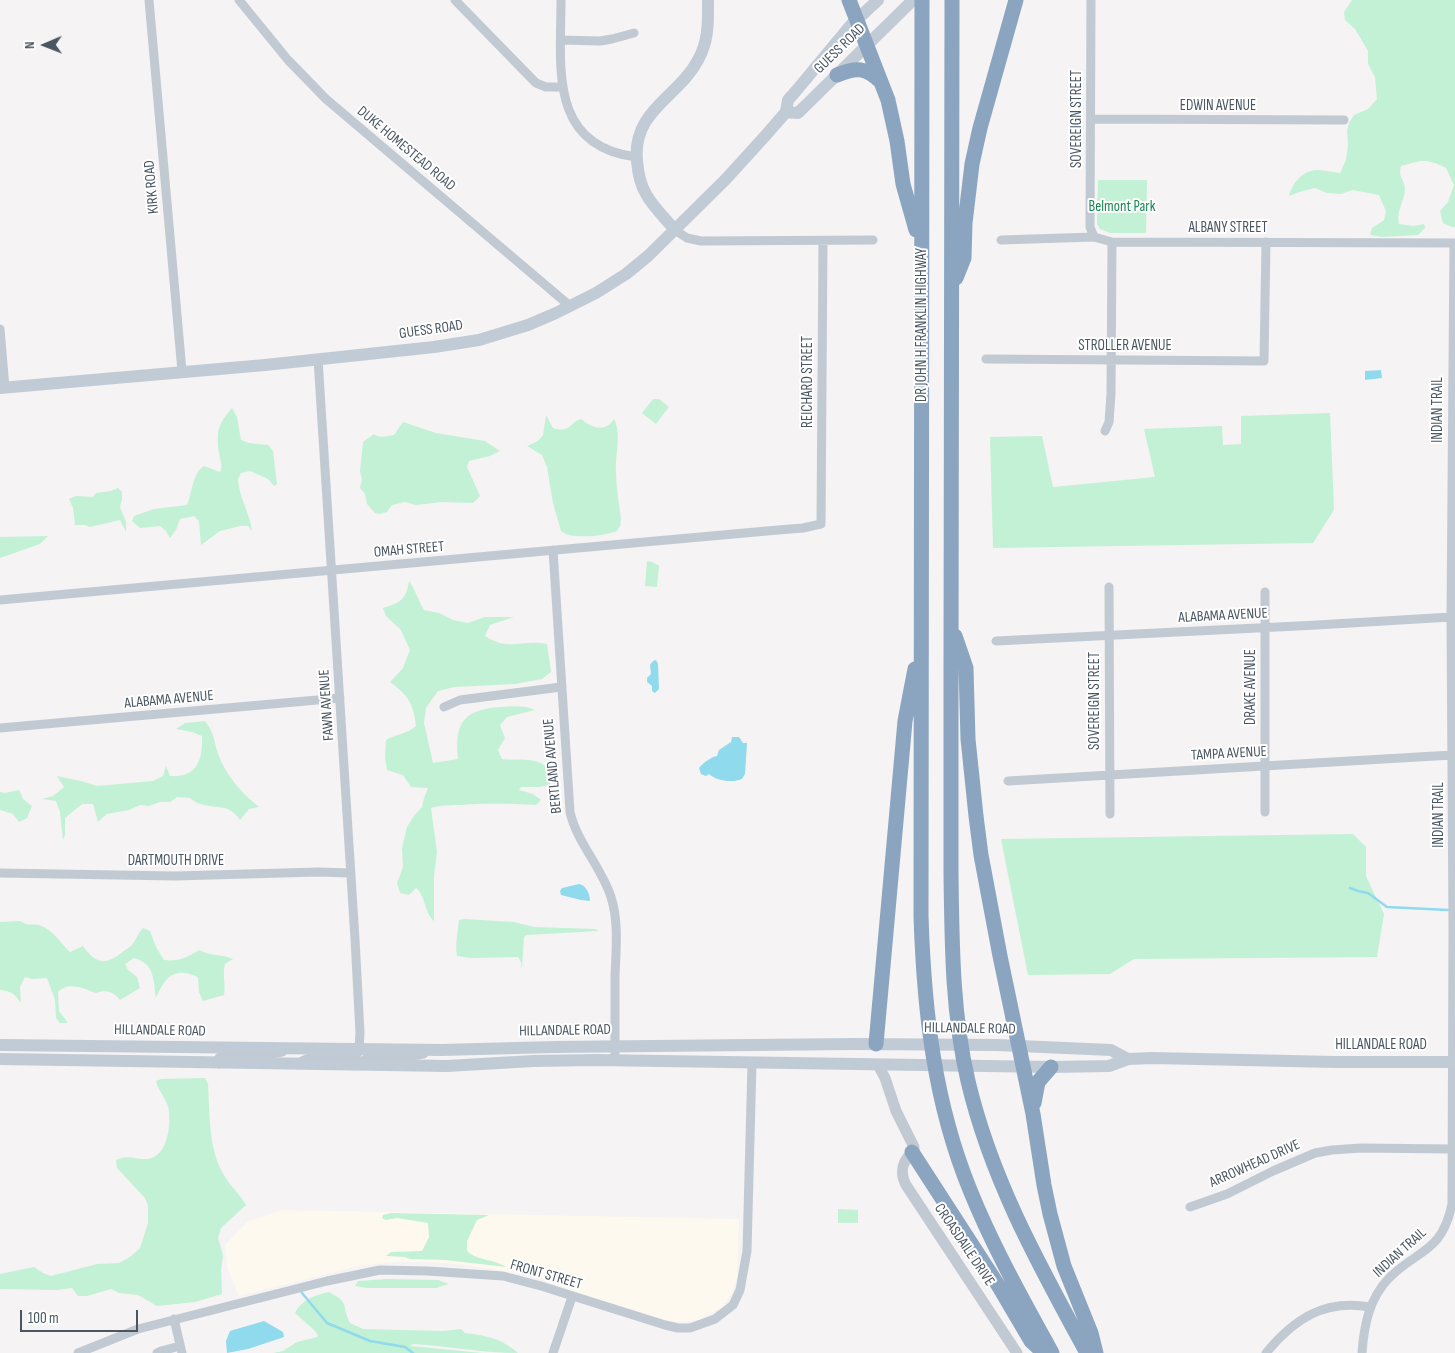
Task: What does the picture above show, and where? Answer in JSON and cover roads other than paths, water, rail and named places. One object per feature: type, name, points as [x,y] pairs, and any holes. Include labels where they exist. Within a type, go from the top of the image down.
[{"type":"highway","points":[[849,0],[888,100],[897,141],[903,184],[912,212],[922,258]]},
{"type":"highway","name":"DR JOHN H FRANKLIN HIGHWAY","points":[[921,626],[922,0]]},
{"type":"highway","points":[[952,0],[951,811],[952,950],[955,998],[963,1056],[978,1121],[995,1170],[1032,1254],[1087,1353]]},
{"type":"highway","points":[[952,286],[964,258],[965,223],[972,164],[980,128],[1016,0]]},
{"type":"highway","points":[[837,75],[862,69],[881,82]]},
{"type":"highway","points":[[952,625],[966,668],[968,739],[976,816],[996,937],[1020,1046],[1044,1185],[1056,1240],[1071,1285],[1091,1333],[1096,1353]]},
{"type":"highway","points":[[876,1044],[905,721],[921,626]]},
{"type":"highway","points":[[921,626],[921,916],[924,988],[932,1054],[948,1124],[970,1189],[994,1244],[1052,1353]]},
{"type":"highway","points":[[1033,1114],[1036,1085],[1051,1067]]},
{"type":"highway","points":[[912,1152],[998,1285],[1031,1341],[1044,1353]]},
{"type":"main road","points":[[675,230],[646,194],[638,174],[637,145],[640,133],[649,116],[694,68],[700,58],[707,37],[708,0]]},
{"type":"main road","name":"GUESS ROAD","points":[[2,388],[434,347],[479,340],[528,325],[570,306],[626,274],[648,256],[726,179],[786,112],[788,100],[857,20],[878,0]]},
{"type":"main road","name":"GUESS ROAD","points":[[786,112],[798,113],[913,0]]},
{"type":"main road","name":"HILLANDALE ROAD","points":[[0,1044],[442,1050],[615,1046],[997,1045],[1111,1050],[1128,1059]]},
{"type":"main road","name":"HILLANDALE ROAD","points":[[0,1059],[447,1066],[533,1061],[615,1060],[1000,1067],[1109,1066],[1128,1059],[1454,1062]]},
{"type":"street","name":"KIRK ROAD","points":[[149,0],[182,371]]},
{"type":"street","name":"DUKE HOMESTEAD ROAD","points":[[239,0],[296,69],[332,104],[570,306]]},
{"type":"street","points":[[454,0],[530,78],[546,87],[562,87]]},
{"type":"street","points":[[561,0],[562,87],[569,111],[592,142],[611,153],[636,157]]},
{"type":"street","name":"SOVEREIGN STREET","points":[[1091,0],[1090,227],[1094,237]]},
{"type":"street","points":[[561,40],[600,41],[634,33]]},
{"type":"street","name":"EDWIN AVENUE","points":[[1091,118],[1344,120]]},
{"type":"street","points":[[675,230],[687,238],[701,242],[873,240]]},
{"type":"street","name":"ALBANY STREET","points":[[1001,240],[1094,237],[1112,242],[1455,243]]},
{"type":"street","name":"REICHARD STREET","points":[[821,524],[823,241]]},
{"type":"street","points":[[1105,431],[1109,422],[1112,242]]},
{"type":"street","name":"STROLLER AVENUE","points":[[986,359],[1264,361],[1266,242]]},
{"type":"street","name":"INDIAN TRAIL","points":[[1362,1353],[1365,1325],[1370,1307],[1380,1289],[1397,1271],[1426,1251],[1441,1234],[1450,1216],[1452,1204],[1454,1062],[1451,616],[1455,243]]},
{"type":"street","points":[[0,330],[2,388]]},
{"type":"street","name":"FAWN AVENUE","points":[[318,359],[351,873],[360,1033],[359,1048]]},
{"type":"street","name":"OMAH STREET","points":[[0,600],[786,530],[821,524]]},
{"type":"street","name":"BERTLAND AVENUE","points":[[553,550],[572,824],[607,885],[615,915],[615,1060]]},
{"type":"street","name":"SOVEREIGN STREET","points":[[1109,587],[1110,814]]},
{"type":"street","name":"DRAKE AVENUE","points":[[1265,592],[1266,812]]},
{"type":"street","name":"ALABAMA AVENUE","points":[[996,641],[1266,628],[1451,616]]},
{"type":"street","points":[[444,707],[460,700],[561,686]]},
{"type":"street","name":"ALABAMA AVENUE","points":[[0,728],[340,698]]},
{"type":"street","name":"TAMPA AVENUE","points":[[1008,781],[1452,755]]},
{"type":"street","name":"DARTMOUTH DRIVE","points":[[0,873],[176,876],[351,873]]},
{"type":"street","points":[[876,1044],[880,1084],[898,1131],[912,1152]]},
{"type":"street","points":[[219,1063],[220,1058],[226,1055],[265,1055],[296,1048]]},
{"type":"street","points":[[299,1064],[307,1058],[318,1056],[352,1056],[356,1054],[359,1048]]},
{"type":"street","points":[[360,1064],[371,1057],[401,1057],[442,1050]]},
{"type":"street","name":"FRONT STREET","points":[[78,1353],[121,1335],[174,1319],[327,1281],[380,1270],[503,1276],[678,1328],[700,1325],[715,1319],[727,1311],[740,1290],[747,1251],[752,1063]]},
{"type":"street","name":"ARROWHEAD DRIVE","points":[[1190,1206],[1227,1194],[1301,1158],[1324,1152],[1361,1148],[1452,1149]]},
{"type":"street","name":"CROASDAILE DRIVE","points":[[912,1152],[905,1160],[902,1169],[906,1185],[1017,1353]]},
{"type":"street","points":[[553,1353],[572,1297]]},
{"type":"street","points":[[1266,1353],[1286,1330],[1316,1312],[1345,1304],[1370,1307]]},
{"type":"street","points":[[157,1353],[161,1350],[181,1349],[174,1319]]},
{"type":"water","points":[[1381,370],[1382,378],[1365,380],[1365,371]]},
{"type":"water","points":[[656,660],[658,664],[659,689],[655,693],[652,691],[652,686],[647,682],[647,678],[651,674],[650,665]]},
{"type":"water","points":[[732,737],[739,737],[743,743],[747,743],[745,774],[742,779],[725,781],[709,774],[706,776],[701,774],[699,768],[707,760],[717,756],[719,750],[731,742]]},
{"type":"water","points":[[579,884],[587,890],[590,901],[561,895],[560,891],[562,888]]},
{"type":"water","points":[[264,1321],[283,1332],[284,1337],[248,1349],[227,1353],[226,1341],[230,1331]]},
{"type":"waterway","points":[[1350,888],[1368,893],[1387,907],[1448,910]]},
{"type":"waterway","points":[[302,1293],[327,1323],[370,1341],[405,1347],[413,1353]]},
{"type":"park label","name":"Belmont Park","points":[[1122,207]]}]
